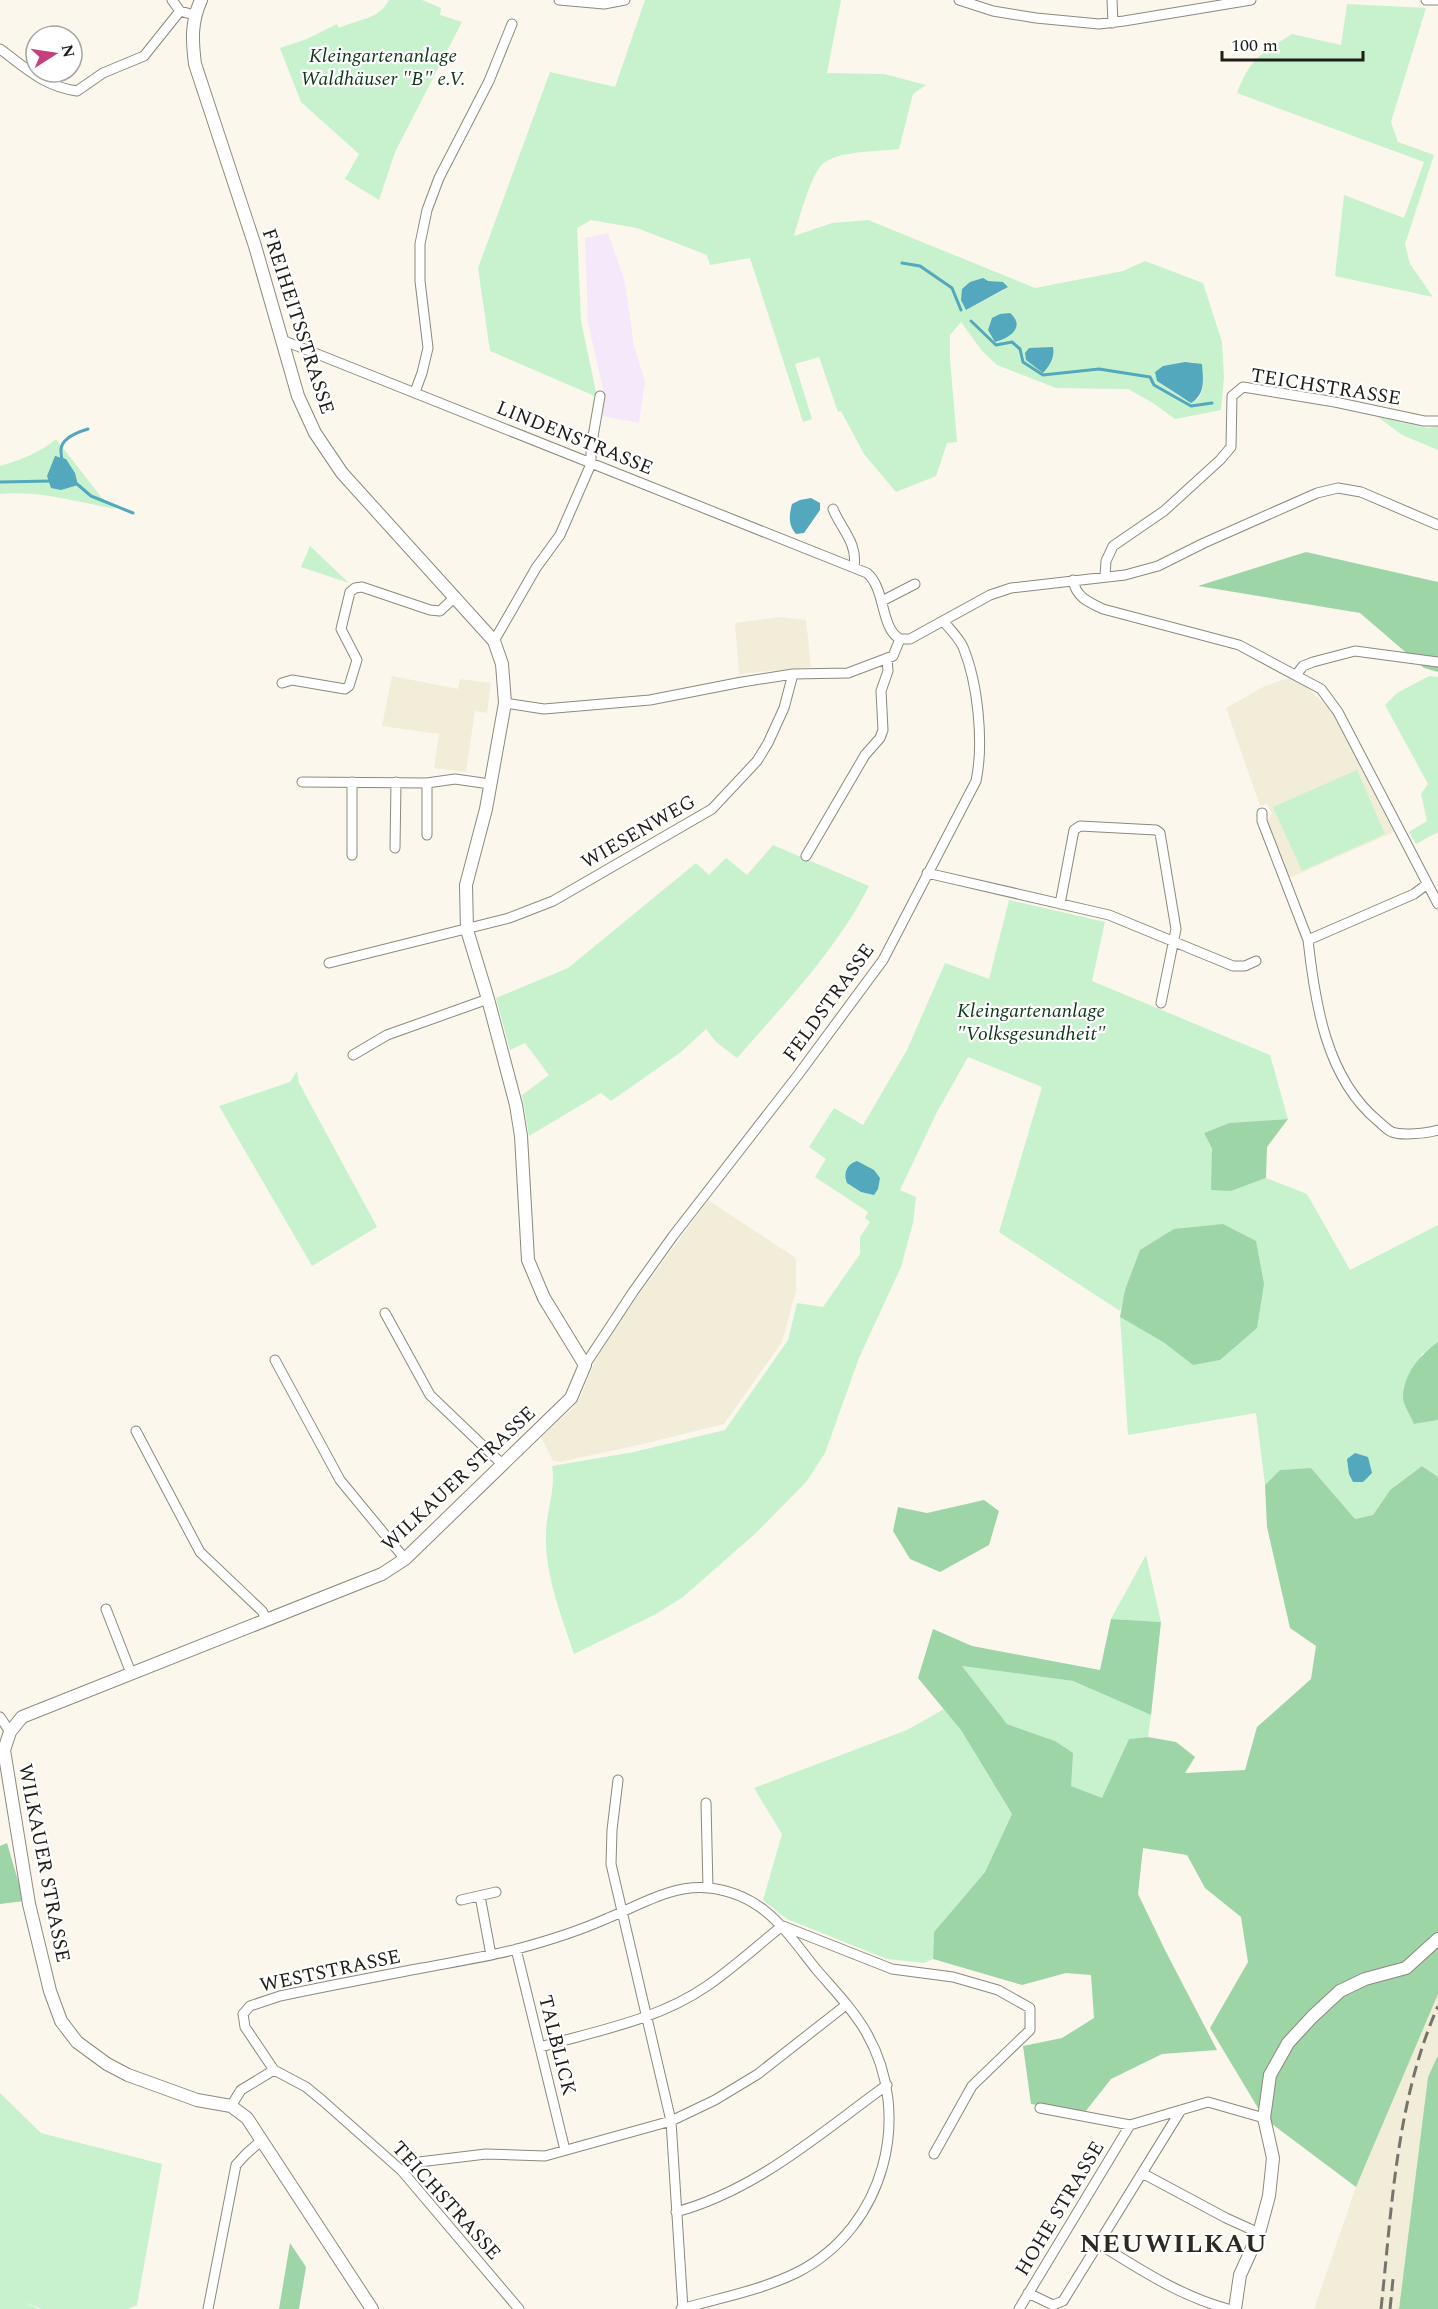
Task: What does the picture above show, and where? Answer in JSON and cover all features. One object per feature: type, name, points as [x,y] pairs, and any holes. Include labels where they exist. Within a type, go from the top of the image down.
[{"type":"street","points":[[172,0],[180,11],[194,15]]},
{"type":"street","name":"FREIHEITSSTRASSE","points":[[201,0],[194,15],[191,37],[195,64],[255,246],[298,396],[321,443],[342,473],[494,641],[502,664],[505,703]]},
{"type":"street","points":[[559,0],[604,4],[625,0]]},
{"type":"street","points":[[959,0],[993,11],[1099,24],[1251,0]]},
{"type":"street","points":[[1112,0],[1113,23]]},
{"type":"street","points":[[1426,0],[1437,0]]},
{"type":"street","points":[[0,49],[30,74],[77,91],[103,73],[144,56],[180,11]]},
{"type":"street","points":[[415,392],[428,348],[420,281],[420,244],[427,210],[439,178],[489,81],[513,24]]},
{"type":"street","name":"LINDENSTRASSE","points":[[282,340],[854,567],[872,577],[892,633],[900,639]]},
{"type":"street","name":"TEICHSTRASSE","points":[[1105,576],[1106,561],[1113,546],[1164,511],[1220,460],[1231,447],[1232,396],[1243,387],[1335,402],[1424,421],[1438,421]]},
{"type":"street","points":[[494,641],[536,568],[560,535],[591,464],[591,448],[600,396]]},
{"type":"street","points":[[585,1365],[544,1298],[528,1260],[521,1136],[516,1105],[467,930],[466,885],[486,809],[505,703],[544,709],[584,707],[650,700],[793,674],[848,673],[894,654],[900,639],[910,639],[969,605],[1000,592],[1028,585],[1125,575],[1158,566],[1317,493],[1338,488],[1361,492],[1438,525]]},
{"type":"street","points":[[832,508],[852,543],[854,567]]},
{"type":"street","points":[[1072,580],[1075,591],[1088,602],[1103,609],[1239,645],[1321,689],[1338,712],[1426,885],[1438,904]]},
{"type":"street","points":[[882,601],[915,584]]},
{"type":"street","points":[[282,683],[292,680],[345,689],[349,686],[357,660],[341,629],[351,592],[355,588],[362,587],[430,610],[440,611],[455,597]]},
{"type":"street","name":"FELDSTRASSE","points":[[585,1365],[633,1292],[674,1236],[883,960],[927,873],[950,834],[975,781],[980,763],[978,713],[972,679],[963,645],[943,621]]},
{"type":"street","points":[[1296,675],[1303,666],[1355,651],[1438,662]]},
{"type":"street","points":[[806,856],[865,755],[880,738],[883,730],[881,691],[888,671],[886,658]]},
{"type":"street","name":"WIESENWEG","points":[[329,963],[467,930],[553,901],[712,809],[757,761],[768,743],[784,708],[793,674]]},
{"type":"street","points":[[302,782],[427,783],[455,779],[490,784]]},
{"type":"street","points":[[352,782],[352,855]]},
{"type":"street","points":[[395,848],[396,782]]},
{"type":"street","points":[[426,835],[427,783]]},
{"type":"street","points":[[1262,813],[1262,821],[1308,940],[1317,1007],[1328,1042],[1361,1107],[1392,1132],[1426,1133],[1438,1130]]},
{"type":"street","points":[[1060,904],[1074,830],[1080,826],[1156,830],[1160,833],[1176,929],[1161,1003]]},
{"type":"street","points":[[927,873],[1109,915],[1233,966],[1245,966],[1256,961]]},
{"type":"street","points":[[1308,940],[1414,894],[1426,885]]},
{"type":"street","points":[[353,1055],[387,1035],[488,999]]},
{"type":"street","points":[[385,1313],[430,1395],[502,1464]]},
{"type":"street","points":[[275,1360],[340,1480],[405,1559]]},
{"type":"street","name":"WILKAUER STRASSE","points":[[231,2106],[197,2100],[134,2078],[107,2064],[77,2042],[61,2021],[50,1991],[29,1904],[4,1750],[5,1730],[22,1717],[382,1575],[405,1559],[571,1398],[585,1365]]},
{"type":"street","points":[[136,1431],[200,1552],[262,1611],[267,1620]]},
{"type":"street","points":[[106,1609],[130,1673]]},
{"type":"street","points":[[0,1717],[5,1730]]},
{"type":"street","points":[[618,1779],[611,1864],[670,2121],[682,2309],[760,2287],[799,2271],[825,2255],[854,2227],[871,2200],[889,2145],[887,2085],[866,2032],[782,1926]]},
{"type":"street","points":[[706,1803],[708,1888]]},
{"type":"street","name":"WESTSTRASSE","points":[[274,2070],[245,2027],[243,2014],[250,2006],[280,1996],[516,1949],[571,1932],[620,1911],[685,1888],[708,1888],[757,1903],[782,1926]]},
{"type":"street","points":[[461,1900],[496,1893]]},
{"type":"street","points":[[480,1896],[491,1955]]},
{"type":"street","points":[[540,2048],[645,2016],[707,1986],[782,1926]]},
{"type":"street","points":[[782,1926],[891,1969],[953,1977],[998,1990],[1030,2008],[1030,2030],[972,2086],[934,2154]]},
{"type":"street","points":[[1235,2309],[1240,2276],[1259,2232],[1269,2196],[1273,2158],[1264,2118],[1270,2075],[1288,2043],[1340,1991],[1365,1979],[1406,1968],[1438,1939]]},
{"type":"street","name":"TALBLICK","points":[[516,1949],[565,2150]]},
{"type":"street","points":[[402,2171],[419,2162],[486,2154],[545,2156],[670,2121],[715,2100],[758,2074],[846,2005]]},
{"type":"street","points":[[274,2070],[241,2090],[231,2106],[247,2118],[372,2309]]},
{"type":"street","name":"TEICHSTRASSE","points":[[274,2070],[306,2087],[402,2171],[519,2309]]},
{"type":"street","points":[[676,2212],[696,2207],[722,2196],[756,2178],[820,2136],[887,2085]]},
{"type":"street","points":[[1040,2108],[1130,2125],[1208,2102],[1264,2118]]},
{"type":"street","points":[[1028,2293],[1053,2305],[1063,2301],[1181,2110]]},
{"type":"street","name":"HOHE STRASSE","points":[[1018,2309],[1130,2125]]},
{"type":"street","points":[[208,2309],[236,2165],[262,2140]]},
{"type":"street","points":[[1142,2173],[1226,2218],[1259,2232]]},
{"type":"street","points":[[1099,2244],[1166,2285],[1200,2301],[1228,2309]]},
{"type":"shaded area","points":[[608,233],[625,282],[634,346],[645,381],[639,423],[602,416],[605,399],[588,322],[585,238]]},
{"type":"shaded area","points":[[781,617],[806,620],[811,667],[739,674],[735,623]]},
{"type":"shaded area","points":[[392,676],[458,689],[460,679],[491,683],[487,713],[475,711],[466,772],[434,768],[439,734],[382,726]]},
{"type":"shaded area","points":[[1288,678],[1303,684],[1335,713],[1394,832],[1289,878],[1266,822],[1272,814],[1267,804],[1260,806],[1226,708],[1265,686]]},
{"type":"shaded area","points":[[708,1200],[796,1258],[796,1291],[782,1342],[724,1424],[560,1462],[553,1461],[541,1437],[571,1410],[581,1396],[594,1363],[621,1319]]},
{"type":"shaded area","points":[[1438,1994],[1438,2054],[1428,2077],[1399,2309],[1314,2309],[1356,2187]]},
{"type":"green space","name":"Kleingartenanlage Waldhäuser \"B\" e.V.","points":[[389,0],[422,0],[441,8],[440,15],[462,22],[395,152],[379,200],[345,179],[359,154],[301,102],[280,48],[307,39],[337,24],[339,28],[374,15],[385,7]]},
{"type":"green space","points":[[645,0],[841,0],[827,73],[884,74],[926,85],[913,94],[899,149],[842,155],[825,162],[820,167],[806,196],[794,236],[832,223],[868,220],[1035,288],[1123,271],[1145,261],[1203,283],[1222,342],[1224,377],[1221,410],[1175,419],[1128,389],[1056,388],[997,365],[982,351],[961,322],[950,335],[957,442],[947,443],[936,476],[896,492],[864,454],[841,411],[838,412],[819,357],[795,364],[812,419],[803,422],[750,258],[710,265],[707,255],[637,228],[591,220],[577,228],[581,321],[597,397],[490,351],[478,268],[550,72],[615,87]],"holes":[[[995,281],[1004,290],[966,310],[988,282]],[[1193,362],[1199,371],[1203,385],[1198,399],[1181,397],[1157,381],[1163,366]]]},
{"type":"green space","points":[[1347,4],[1426,8],[1391,122],[1398,142],[1434,155],[1405,244],[1410,264],[1433,297],[1335,276],[1344,195],[1404,218],[1424,162],[1237,93],[1252,64],[1292,34],[1341,45]]},
{"type":"green space","points":[[1378,417],[1428,428],[1438,426],[1438,450],[1402,435]]},
{"type":"green space","points":[[56,439],[102,498],[116,509],[44,495],[0,494],[0,466],[30,456]]},
{"type":"green space","points":[[310,546],[349,583],[301,567]]},
{"type":"green space","points":[[1306,552],[1438,582],[1438,672],[1424,668],[1360,613],[1198,586]]},
{"type":"green space","points":[[1429,676],[1438,677],[1438,832],[1416,844],[1409,832],[1427,821],[1421,794],[1428,784],[1385,705],[1397,693]]},
{"type":"green space","points":[[1357,770],[1385,834],[1302,871],[1273,807]]},
{"type":"green space","points":[[773,845],[869,886],[841,933],[791,997],[737,1058],[716,1042],[706,1029],[681,1052],[611,1101],[601,1093],[529,1136],[522,1095],[549,1075],[525,1043],[510,1050],[496,998],[568,968],[696,863],[709,875],[726,858],[747,875]]},
{"type":"green space","name":"Kleingartenanlage \"Volksgesundheit\"","points":[[1009,900],[1105,922],[1092,981],[1270,1055],[1288,1119],[1229,1123],[1204,1133],[1231,1191],[1266,1178],[1307,1194],[1350,1270],[1438,1225],[1438,1342],[1421,1355],[1414,1424],[1438,1420],[1438,1477],[1422,1466],[1390,1490],[1373,1515],[1355,1519],[1311,1468],[1280,1470],[1265,1485],[1256,1413],[1128,1435],[1120,1317],[1163,1342],[1193,1365],[1140,1250],[1120,1311],[999,1232],[1042,1087],[968,1057],[937,1112],[900,1190],[916,1197],[913,1223],[901,1267],[859,1358],[825,1453],[807,1481],[757,1532],[683,1597],[656,1614],[574,1654],[554,1594],[546,1547],[553,1482],[552,1466],[634,1452],[725,1430],[788,1340],[797,1303],[823,1307],[860,1254],[860,1237],[870,1222],[865,1218],[868,1212],[815,1177],[826,1159],[809,1147],[834,1108],[863,1125],[907,1050],[945,963],[989,979]]},
{"type":"green space","points":[[297,1071],[299,1083],[377,1227],[312,1266],[219,1106],[290,1082]]},
{"type":"green space","points":[[1288,1119],[1267,1147],[1266,1178],[1231,1191],[1211,1190],[1212,1149],[1204,1133],[1229,1123]]},
{"type":"green space","points":[[1223,1224],[1256,1241],[1264,1284],[1257,1328],[1220,1360],[1193,1365],[1163,1342],[1120,1317],[1125,1290],[1140,1250],[1174,1229]]},
{"type":"green space","points":[[1438,1342],[1438,1420],[1414,1424],[1403,1400],[1406,1380],[1419,1359]]},
{"type":"green space","points":[[1422,1466],[1438,1477],[1438,1994],[1356,2187],[1264,2118],[1210,2028],[1248,1962],[1241,1917],[1205,1888],[1187,1855],[1143,1848],[1138,1894],[1217,2050],[1162,2054],[1111,2079],[1085,2112],[1031,2104],[1023,2046],[1062,2038],[1094,2018],[1091,1975],[1066,1973],[1022,1985],[933,1959],[934,1932],[985,1872],[1012,1814],[961,1730],[918,1678],[933,1629],[972,1646],[1100,1670],[1111,1619],[1161,1622],[1151,1715],[1073,1681],[962,1666],[1007,1724],[1055,1741],[1073,1753],[1071,1786],[1102,1798],[1129,1739],[1148,1737],[1176,1742],[1195,1757],[1185,1773],[1245,1770],[1257,1727],[1311,1679],[1316,1646],[1290,1628],[1267,1527],[1265,1485],[1280,1470],[1311,1468],[1355,1519],[1373,1515],[1390,1490]]},
{"type":"green space","points":[[984,1500],[999,1511],[989,1545],[940,1572],[910,1559],[893,1531],[898,1507],[927,1513]]},
{"type":"green space","points":[[1146,1555],[1161,1622],[1111,1619]]},
{"type":"green space","points":[[962,1666],[1073,1681],[1151,1715],[1148,1737],[1129,1739],[1103,1799],[1071,1786],[1055,1741],[1007,1724]]},
{"type":"green space","points":[[944,1709],[961,1730],[1012,1814],[985,1872],[934,1932],[933,1959],[924,1963],[887,1959],[787,1919],[763,1900],[782,1834],[754,1788],[907,1730]]},
{"type":"green space","points":[[7,1843],[24,1901],[0,1904],[0,1846]]},
{"type":"green space","points":[[1438,2055],[1438,2309],[1399,2309],[1428,2077]]},
{"type":"green space","points":[[0,2093],[41,2133],[162,2164],[137,2305],[128,2309],[41,2309],[24,2302],[38,2309],[0,2309]]},
{"type":"green space","points":[[290,2243],[306,2267],[299,2309],[279,2309]]},
{"type":"water","points":[[983,278],[988,281],[1003,282],[1008,287],[966,310],[961,300],[962,289],[970,282]]},
{"type":"water","points":[[1010,313],[1017,323],[1014,331],[1006,338],[995,342],[988,330],[992,318]]},
{"type":"water","points":[[1053,347],[1051,361],[1043,373],[1026,360],[1025,353],[1029,348]]},
{"type":"water","points":[[1185,362],[1202,364],[1201,391],[1191,403],[1157,381],[1155,372],[1163,366]]},
{"type":"water","points":[[55,456],[66,459],[75,473],[78,485],[61,490],[51,488],[47,476]]},
{"type":"water","points":[[811,498],[820,503],[820,510],[804,533],[796,534],[790,520],[792,504]]},
{"type":"water","points":[[857,1161],[874,1170],[880,1178],[874,1195],[861,1192],[847,1183],[845,1176],[847,1169]]},
{"type":"water","points":[[1355,1453],[1368,1457],[1372,1473],[1363,1482],[1353,1482],[1349,1474],[1347,1459]]},
{"type":"waterway","points":[[902,263],[920,266],[952,288],[961,310]]},
{"type":"waterway","points":[[971,321],[996,345],[1012,342],[1020,349],[1023,362],[1043,375],[1099,369],[1150,377],[1154,385],[1191,406],[1212,403]]},
{"type":"waterway","points":[[62,462],[63,442],[70,436],[88,429]]},
{"type":"waterway","points":[[0,482],[52,481]]},
{"type":"waterway","points":[[77,484],[91,496],[133,513]]},
{"type":"railway","points":[[1381,2309],[1404,2117],[1424,2042],[1438,2006]]},
{"type":"railway","points":[[1390,2309],[1393,2279]]},
{"type":"district","name":"NEUWILKAU","points":[[1174,2243]]}]
